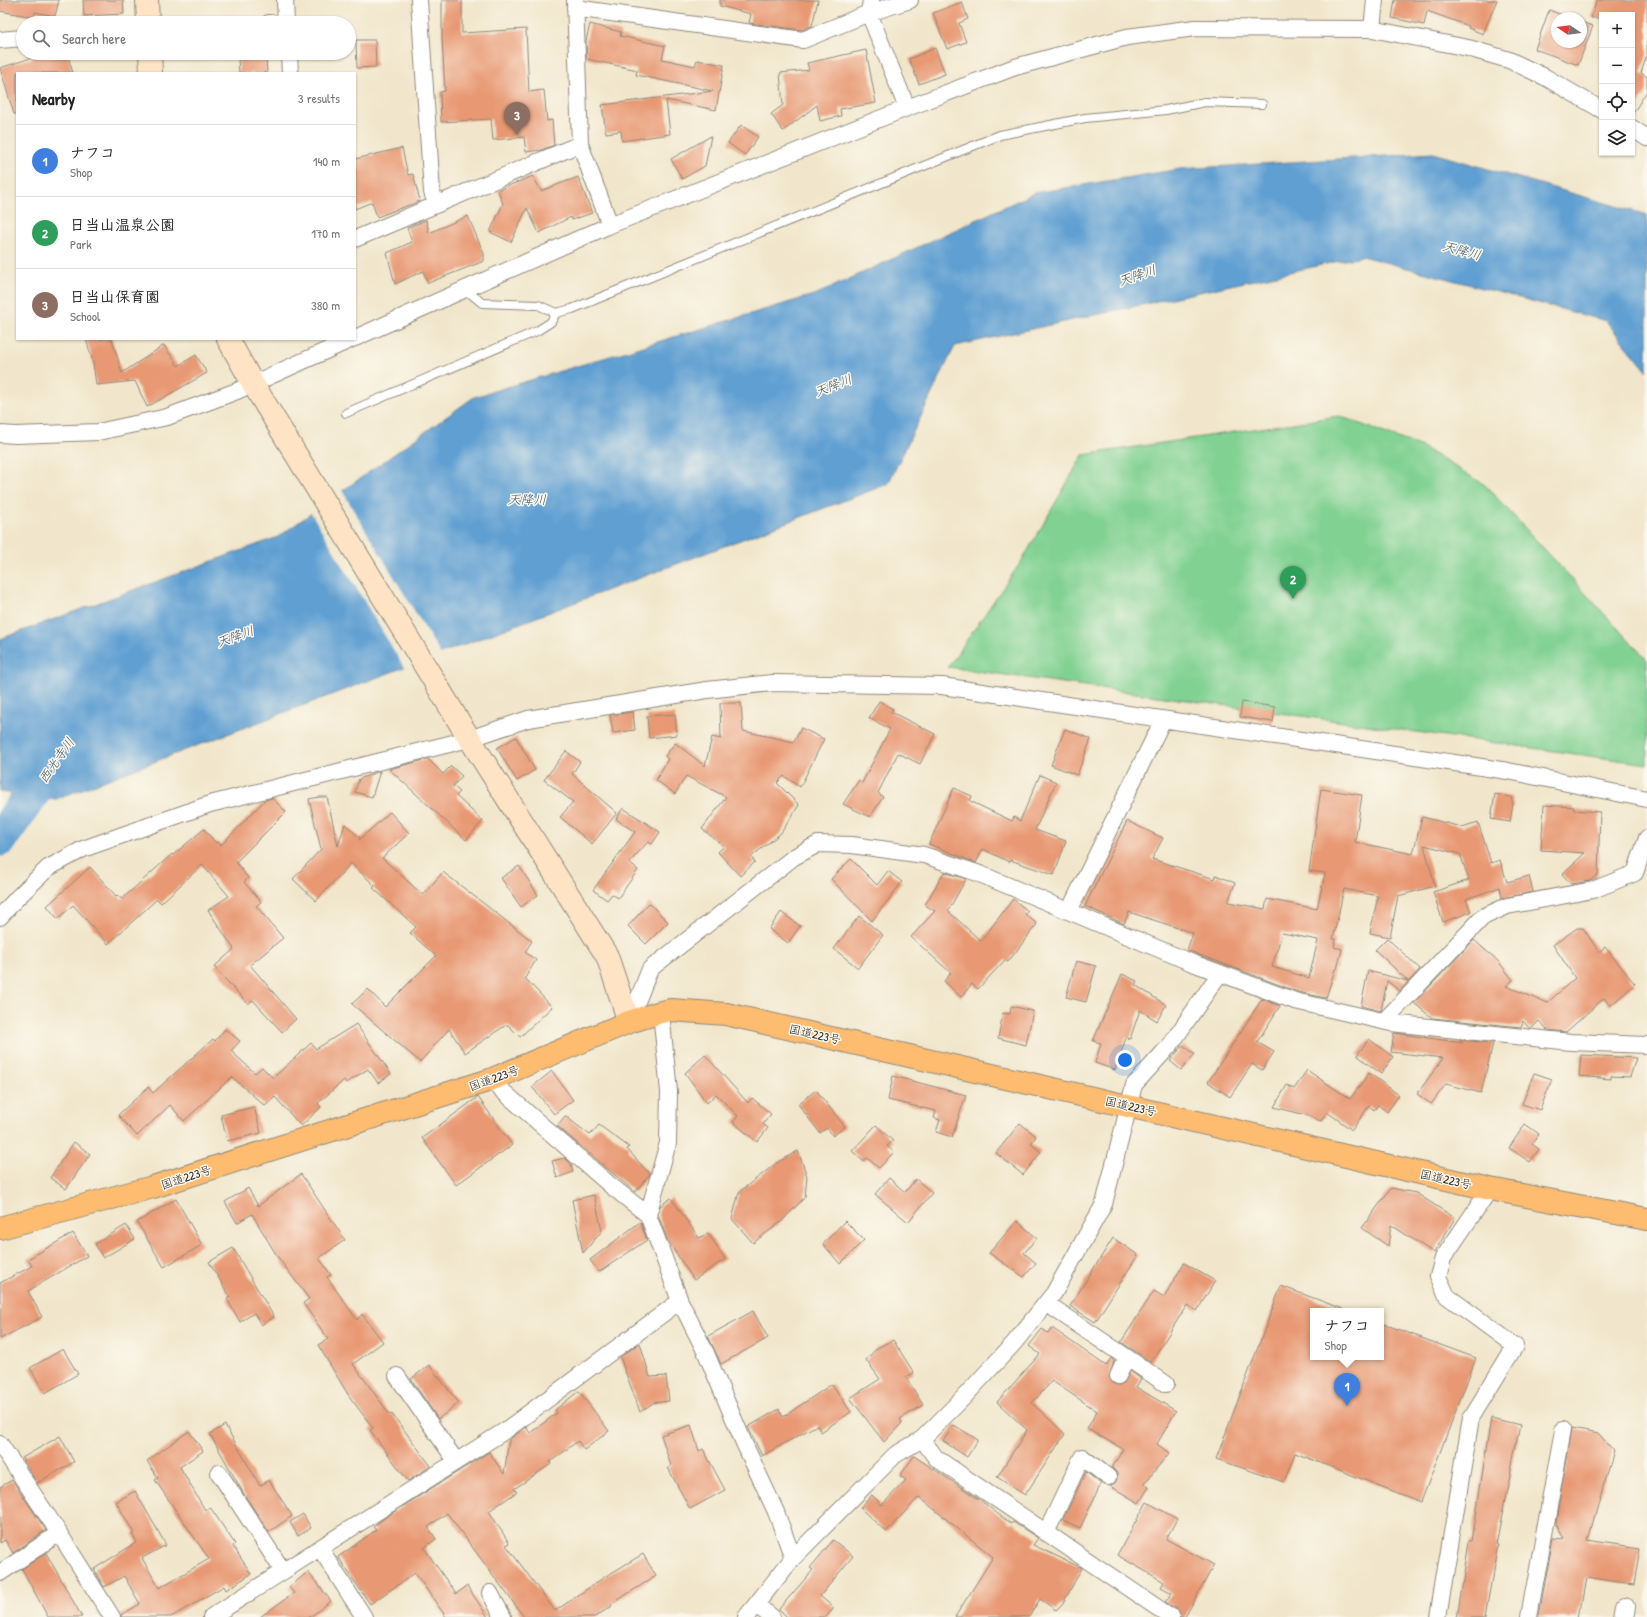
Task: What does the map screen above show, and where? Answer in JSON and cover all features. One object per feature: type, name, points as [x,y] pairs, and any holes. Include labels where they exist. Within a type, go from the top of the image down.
[{"type":"highway","name":"国道223号","points":[[0,1228],[153,1188],[490,1080],[629,1022],[671,1010],[726,1014],[1490,1189],[1647,1219]]},
{"type":"street","points":[[147,0],[148,16]]},
{"type":"street","points":[[286,0],[286,16]]},
{"type":"street","points":[[419,0],[432,192],[436,204]]},
{"type":"street","points":[[610,225],[580,144],[575,4],[803,40],[870,7],[910,0]]},
{"type":"street","points":[[1372,29],[1375,0]]},
{"type":"street","points":[[870,7],[907,108]]},
{"type":"street","points":[[356,337],[610,225],[907,108],[1015,68],[1127,38],[1195,28],[1372,29],[1468,48],[1509,60],[1545,77],[1599,108]]},
{"type":"street","points":[[0,40],[16,39]]},
{"type":"street","points":[[151,60],[152,72]]},
{"type":"street","points":[[289,60],[290,72]]},
{"type":"street","points":[[356,239],[580,144]]},
{"type":"street","points":[[229,340],[255,388],[465,732],[607,956],[629,1022]]},
{"type":"street","points":[[0,434],[16,435],[98,432],[167,416],[255,388],[350,340]]},
{"type":"street","points":[[0,917],[48,868],[83,848],[210,804],[465,732],[528,719],[707,690],[772,683],[942,686],[1508,771],[1647,799]]},
{"type":"street","points":[[1069,911],[1163,720]]},
{"type":"street","points":[[1384,1021],[1483,917],[1507,906],[1593,890],[1635,873],[1647,838]]},
{"type":"street","points":[[629,1022],[650,969],[794,857],[818,844],[852,845],[924,855],[980,874],[1220,974],[1295,1001],[1384,1021],[1571,1042],[1647,1045]]},
{"type":"street","points":[[772,1617],[751,1611],[793,1558],[895,1455],[922,1438],[963,1398],[1009,1349],[1054,1293],[1104,1204],[1134,1085],[1171,1044],[1220,974]]},
{"type":"street","points":[[648,1214],[668,1143],[669,1092],[661,1012]]},
{"type":"street","points":[[490,1080],[610,1185],[648,1214],[680,1301],[706,1353],[744,1443],[776,1512],[793,1558]]},
{"type":"street","points":[[1438,1617],[1471,1418],[1514,1346],[1447,1296],[1438,1277],[1443,1258],[1490,1189]]},
{"type":"street","points":[[211,1617],[232,1612],[283,1571],[506,1430],[680,1301]]},
{"type":"street","points":[[1046,1303],[1166,1384]]},
{"type":"street","points":[[1118,1376],[1126,1358]]},
{"type":"street","points":[[397,1376],[456,1461]]},
{"type":"street","points":[[1529,1617],[1563,1430]]},
{"type":"street","points":[[922,1438],[936,1458],[1171,1617]]},
{"type":"street","points":[[0,1444],[59,1532],[112,1617]]},
{"type":"street","points":[[1046,1532],[1082,1457],[1108,1477]]},
{"type":"street","points":[[218,1473],[283,1571]]},
{"type":"street","points":[[0,1573],[59,1532]]},
{"type":"street","points":[[320,1548],[364,1617]]},
{"type":"street","points":[[490,1593],[504,1617]]},
{"type":"lane","points":[[465,289],[482,303],[538,306],[556,313],[572,309],[758,232],[1000,135],[1085,118],[1166,110],[1205,102],[1262,104]]},
{"type":"lane","points":[[346,412],[537,331],[551,322],[556,313]]},
{"type":"green space","points":[[1339,416],[1422,447],[1485,485],[1647,660],[1647,764],[948,667],[1023,559],[1083,455]]},
{"type":"water","name":"天降川","points":[[1433,153],[1647,215],[1647,371],[1606,321],[1362,256],[955,346],[888,484],[56,799],[0,792],[0,639],[278,537],[474,397],[817,294],[1034,193],[1180,169]]},
{"type":"pier","points":[[341,489],[441,655],[405,669],[310,511]]},
{"type":"building","points":[[0,0],[59,0],[55,16],[35,12],[34,16],[28,16],[0,11]]},
{"type":"building","points":[[83,0],[123,0],[124,14],[84,16]]},
{"type":"building","points":[[442,0],[462,0],[462,33],[526,29],[529,92],[544,90],[547,121],[552,120],[554,145],[541,150],[526,152],[524,137],[493,140],[491,119],[441,122],[440,92],[445,91],[442,38]]},
{"type":"building","points":[[720,0],[818,0],[812,26],[802,30],[749,23],[751,14],[720,6]]},
{"type":"building","points":[[1395,0],[1497,0],[1483,34],[1468,28],[1469,26],[1427,11],[1424,25],[1392,18]]},
{"type":"building","points":[[1597,0],[1647,0],[1647,55],[1641,73],[1647,77],[1647,91],[1635,110],[1635,12],[1599,12],[1599,18],[1591,18]]},
{"type":"building","points":[[962,2],[968,19],[959,23],[966,42],[947,49],[933,13]]},
{"type":"building","points":[[1549,10],[1554,12],[1551,12],[1551,48],[1585,48],[1578,65],[1535,49]]},
{"type":"building","points":[[590,24],[621,32],[620,36],[665,46],[662,59],[695,66],[697,60],[724,65],[716,110],[666,100],[670,134],[622,141],[621,131],[606,133],[602,105],[713,91],[636,75],[637,70],[587,59],[586,41]]},
{"type":"building","points":[[1587,24],[1593,26],[1587,42]]},
{"type":"building","points":[[356,40],[375,40],[376,67],[357,68]]},
{"type":"building","points":[[935,48],[945,74],[919,84],[909,59]]},
{"type":"building","points":[[866,50],[876,103],[840,109],[841,116],[820,121],[817,105],[783,131],[771,114],[783,105],[780,73],[809,70],[807,63]]},
{"type":"building","points":[[25,60],[69,60],[73,72],[16,72],[16,114],[14,114],[0,68]]},
{"type":"building","points":[[238,60],[266,60],[267,72],[239,72]]},
{"type":"building","points":[[741,125],[758,137],[745,155],[728,143]]},
{"type":"building","points":[[711,136],[705,166],[682,179],[671,159]]},
{"type":"building","points":[[402,148],[408,175],[413,174],[420,201],[377,217],[372,202],[356,209],[356,159]]},
{"type":"building","points":[[533,176],[541,191],[578,177],[592,213],[572,220],[571,217],[539,233],[527,208],[511,242],[490,232],[503,204],[498,190]]},
{"type":"building","points":[[468,216],[484,254],[484,261],[428,283],[423,271],[395,284],[387,253],[412,242],[407,228],[426,220],[429,233]]},
{"type":"building","points":[[86,340],[112,340],[122,373],[164,345],[178,366],[196,355],[207,373],[147,407],[135,381],[96,385],[93,362]]},
{"type":"building","points":[[879,701],[893,709],[891,712],[935,734],[920,764],[898,753],[878,793],[883,797],[870,817],[843,804],[859,780],[862,783],[890,729],[869,718]]},
{"type":"building","points":[[1242,702],[1275,707],[1273,722],[1240,717]]},
{"type":"building","points":[[720,703],[741,703],[743,731],[794,742],[801,728],[824,739],[800,787],[784,776],[777,783],[799,805],[781,833],[751,857],[755,862],[740,876],[718,852],[724,846],[702,829],[726,797],[686,776],[675,794],[656,780],[668,759],[665,756],[675,743],[705,766],[712,737],[721,739]]},
{"type":"building","points":[[633,712],[635,730],[613,733],[610,715]]},
{"type":"building","points":[[675,714],[677,735],[649,738],[647,716]]},
{"type":"building","points":[[1065,729],[1091,739],[1077,775],[1051,765]]},
{"type":"building","points":[[516,737],[535,770],[517,781],[497,748]]},
{"type":"building","points":[[566,751],[580,762],[572,774],[617,813],[592,844],[560,817],[573,802],[544,780]]},
{"type":"building","points":[[428,759],[443,774],[451,766],[462,776],[453,786],[460,792],[456,796],[483,821],[466,840],[389,769]]},
{"type":"building","points":[[380,771],[372,797],[355,792],[359,779]]},
{"type":"building","points":[[1040,775],[1056,782],[1035,830],[1066,841],[1054,875],[1010,860],[1009,862],[983,849],[976,863],[929,844],[954,788],[972,796],[970,801],[1012,821],[1014,817],[1020,821]]},
{"type":"building","points":[[1321,789],[1362,795],[1355,842],[1413,854],[1422,817],[1462,827],[1478,822],[1491,863],[1500,860],[1507,882],[1529,876],[1533,892],[1502,898],[1500,887],[1466,899],[1471,912],[1443,922],[1433,892],[1469,880],[1460,854],[1424,845],[1435,886],[1398,896],[1390,937],[1370,933],[1378,896],[1344,889],[1333,939],[1336,939],[1334,947],[1342,949],[1337,969],[1335,969],[1326,998],[1298,992],[1187,950],[1193,933],[1129,912],[1124,924],[1085,906],[1127,821],[1163,838],[1152,859],[1215,879],[1216,875],[1235,883],[1228,902],[1265,909],[1267,899],[1317,909],[1325,873],[1309,871]],"holes":[[[1282,933],[1318,940],[1309,978],[1272,967]]]},
{"type":"building","points":[[1495,794],[1511,797],[1513,804],[1510,822],[1491,819]]},
{"type":"building","points":[[327,797],[338,846],[345,824],[360,838],[359,840],[390,812],[409,833],[382,858],[423,895],[443,872],[532,941],[525,952],[536,960],[525,978],[552,1007],[520,1037],[508,1025],[506,1025],[465,1053],[449,1029],[420,1062],[352,1004],[368,989],[385,1007],[436,956],[410,933],[416,927],[373,888],[375,886],[351,863],[316,901],[293,879],[321,849],[309,799]]},
{"type":"building","points":[[272,798],[286,812],[236,862],[248,878],[244,882],[261,902],[256,906],[283,938],[250,965],[296,1019],[282,1032],[253,1000],[248,1004],[214,967],[234,949],[208,910],[229,896],[202,865],[161,903],[157,899],[108,944],[73,905],[58,919],[47,906],[90,867],[116,896],[117,895],[122,899],[172,854],[173,855],[204,829],[216,843],[217,842],[221,845],[265,800]]},
{"type":"building","points":[[1544,805],[1574,807],[1574,810],[1600,812],[1598,874],[1590,881],[1571,884],[1562,874],[1585,853],[1541,850]]},
{"type":"building","points":[[623,808],[660,832],[652,844],[648,842],[629,863],[638,870],[618,898],[612,894],[607,900],[593,890],[635,832],[616,819]]},
{"type":"building","points":[[851,859],[877,885],[888,871],[902,882],[872,921],[831,879]]},
{"type":"building","points":[[519,866],[538,895],[521,907],[501,878]]},
{"type":"building","points":[[944,872],[966,879],[948,911],[981,941],[1013,899],[1028,911],[1025,914],[1037,924],[1008,962],[1005,960],[978,989],[972,984],[961,997],[944,981],[951,973],[911,937],[935,911],[925,905]]},
{"type":"building","points":[[649,903],[668,922],[646,944],[628,926]]},
{"type":"building","points":[[781,912],[800,926],[788,943],[769,929]]},
{"type":"building","points":[[859,916],[883,935],[858,968],[834,949]]},
{"type":"building","points":[[1577,928],[1583,928],[1599,952],[1605,947],[1635,984],[1610,1006],[1604,998],[1566,1032],[1547,1030],[1539,1021],[1532,1028],[1529,1028],[1523,1021],[1521,1027],[1432,1018],[1414,1003],[1474,940],[1498,961],[1513,980],[1506,986],[1547,1003],[1575,978],[1553,945]]},
{"type":"building","points":[[1387,938],[1420,969],[1400,991],[1387,981],[1381,1011],[1361,1006],[1368,971],[1408,981],[1375,950]]},
{"type":"building","points":[[1076,961],[1096,966],[1086,1002],[1066,997]]},
{"type":"building","points":[[1122,974],[1137,981],[1135,985],[1166,1005],[1157,1021],[1140,1010],[1130,1039],[1126,1038],[1115,1070],[1095,1063],[1101,1043],[1093,1041]]},
{"type":"building","points":[[1262,999],[1280,1006],[1257,1042],[1274,1052],[1262,1070],[1252,1064],[1230,1097],[1208,1082]]},
{"type":"building","points":[[1011,1006],[1033,1011],[1026,1045],[998,1038],[1003,1013],[1010,1014]]},
{"type":"building","points":[[356,1024],[391,1074],[378,1083],[368,1069],[346,1083],[344,1080],[318,1103],[321,1107],[301,1126],[275,1097],[265,1106],[232,1077],[184,1121],[170,1105],[137,1136],[118,1115],[148,1087],[153,1093],[213,1039],[215,1041],[225,1029],[240,1041],[231,1051],[255,1073],[262,1067],[273,1078],[311,1043],[316,1049]]},
{"type":"building","points":[[1394,1033],[1463,1043],[1459,1040],[1493,1043],[1481,1093],[1446,1084],[1431,1104],[1417,1094],[1443,1058],[1391,1052]]},
{"type":"building","points":[[1369,1039],[1393,1057],[1381,1074],[1357,1055]]},
{"type":"building","points":[[1183,1045],[1195,1054],[1181,1070],[1170,1061]]},
{"type":"building","points":[[705,1055],[748,1103],[752,1098],[771,1114],[763,1124],[768,1128],[757,1142],[733,1122],[738,1116],[716,1094],[707,1103],[685,1073]]},
{"type":"building","points":[[1581,1055],[1636,1058],[1630,1077],[1611,1076],[1611,1079],[1579,1076]]},
{"type":"building","points":[[1307,1070],[1350,1099],[1369,1073],[1399,1095],[1387,1112],[1378,1105],[1374,1110],[1369,1106],[1352,1130],[1327,1112],[1321,1121],[1306,1115],[1274,1107],[1287,1085],[1294,1089]]},
{"type":"building","points":[[552,1071],[573,1100],[554,1114],[532,1087]]},
{"type":"building","points":[[1534,1073],[1552,1079],[1540,1110],[1522,1104]]},
{"type":"building","points":[[893,1076],[966,1095],[952,1137],[936,1132],[940,1120],[934,1118],[936,1111],[888,1100]]},
{"type":"building","points":[[816,1090],[845,1127],[833,1136],[827,1128],[820,1133],[798,1104]]},
{"type":"building","points":[[478,1097],[512,1145],[456,1185],[422,1138]]},
{"type":"building","points":[[254,1107],[261,1133],[227,1141],[221,1115]]},
{"type":"building","points":[[565,1116],[590,1135],[599,1125],[629,1147],[627,1149],[650,1174],[635,1192],[557,1126]]},
{"type":"building","points":[[1020,1123],[1036,1136],[1031,1144],[1041,1152],[1023,1175],[996,1153]]},
{"type":"building","points":[[1525,1124],[1539,1134],[1532,1144],[1539,1149],[1530,1162],[1509,1148]]},
{"type":"building","points":[[876,1125],[893,1141],[887,1146],[894,1152],[879,1168],[867,1158],[863,1161],[852,1151]]},
{"type":"building","points":[[74,1142],[90,1154],[66,1189],[50,1178]]},
{"type":"building","points":[[798,1151],[807,1176],[805,1197],[781,1222],[753,1243],[732,1219],[739,1192],[778,1162]]},
{"type":"building","points":[[565,1158],[571,1164],[573,1172],[557,1178],[552,1161]]},
{"type":"building","points":[[301,1174],[345,1240],[319,1258],[331,1275],[327,1277],[357,1320],[362,1314],[383,1342],[353,1364],[390,1415],[392,1414],[431,1466],[408,1481],[370,1430],[373,1428],[349,1396],[318,1345],[328,1339],[303,1303],[309,1299],[277,1256],[252,1214],[237,1223],[225,1202],[248,1188],[258,1206]]},
{"type":"building","points":[[889,1178],[905,1192],[916,1179],[932,1193],[908,1222],[875,1194]]},
{"type":"building","points":[[1391,1188],[1416,1193],[1455,1218],[1434,1253],[1391,1225],[1388,1246],[1362,1228]]},
{"type":"building","points":[[594,1195],[602,1231],[583,1253],[572,1200]]},
{"type":"building","points":[[671,1198],[699,1238],[708,1233],[725,1259],[694,1280],[668,1241],[658,1215],[660,1206]]},
{"type":"building","points":[[176,1199],[202,1245],[164,1267],[137,1222]]},
{"type":"building","points":[[845,1221],[864,1240],[840,1264],[823,1244]]},
{"type":"building","points":[[1017,1221],[1037,1238],[1024,1253],[1036,1263],[1024,1277],[989,1253]]},
{"type":"building","points":[[640,1222],[647,1240],[599,1272],[590,1260]]},
{"type":"building","points":[[126,1225],[135,1239],[103,1258],[95,1244]]},
{"type":"building","points":[[73,1233],[87,1256],[28,1291],[42,1317],[0,1339],[0,1283],[32,1266],[28,1259]]},
{"type":"building","points":[[1113,1238],[1138,1255],[1095,1322],[1070,1306]]},
{"type":"building","points":[[233,1248],[274,1317],[261,1325],[254,1313],[240,1322],[227,1299],[230,1297],[209,1262]]},
{"type":"building","points":[[1184,1263],[1215,1281],[1197,1311],[1187,1305],[1151,1362],[1121,1342],[1154,1291],[1164,1297]]},
{"type":"building","points":[[1281,1286],[1340,1308],[1310,1308],[1310,1360],[1384,1360],[1384,1324],[1476,1358],[1421,1502],[1295,1453],[1284,1482],[1216,1459]]},
{"type":"building","points":[[753,1311],[768,1338],[721,1364],[708,1336]]},
{"type":"building","points":[[1052,1328],[1106,1366],[1111,1358],[1114,1361],[1109,1377],[1114,1384],[1119,1385],[1124,1383],[1130,1371],[1141,1379],[1136,1387],[1176,1411],[1157,1444],[1169,1453],[1144,1484],[1149,1487],[1139,1503],[1110,1486],[1115,1483],[1117,1479],[1117,1473],[1112,1468],[1123,1449],[1087,1429],[1097,1411],[1052,1381],[1032,1403],[1065,1434],[1025,1495],[997,1477],[1027,1430],[997,1402],[1040,1354],[1029,1346],[1042,1329],[1048,1333]]},
{"type":"building","points":[[893,1340],[914,1373],[906,1377],[923,1405],[900,1419],[902,1423],[884,1442],[850,1398],[880,1379],[866,1360],[877,1348]]},
{"type":"building","points":[[640,1343],[650,1377],[666,1376],[669,1401],[653,1403],[640,1412],[620,1357]]},
{"type":"building","points":[[63,1349],[78,1374],[45,1393],[30,1368]]},
{"type":"building","points":[[429,1365],[459,1403],[438,1419],[411,1379]]},
{"type":"building","points":[[832,1384],[851,1412],[821,1432],[817,1425],[762,1456],[748,1427],[779,1409],[783,1417]]},
{"type":"building","points":[[579,1391],[609,1431],[584,1450],[578,1441],[550,1462],[551,1464],[514,1489],[517,1492],[489,1511],[509,1543],[506,1545],[555,1611],[603,1578],[643,1554],[656,1576],[611,1604],[612,1606],[595,1617],[524,1617],[447,1513],[428,1527],[436,1539],[424,1548],[456,1594],[467,1586],[488,1617],[446,1617],[415,1573],[370,1604],[338,1557],[376,1530],[373,1527],[386,1517],[489,1452],[504,1474],[509,1440],[526,1427],[530,1433],[557,1413],[555,1410]]},
{"type":"building","points":[[1491,1418],[1520,1425],[1496,1544],[1498,1544],[1485,1617],[1457,1617],[1469,1541],[1472,1541]]},
{"type":"building","points":[[225,1425],[260,1486],[269,1480],[292,1516],[269,1532],[245,1496],[210,1434]]},
{"type":"building","points":[[691,1425],[699,1451],[703,1449],[725,1490],[690,1509],[668,1468],[671,1466],[661,1435]]},
{"type":"building","points":[[954,1425],[978,1440],[967,1457],[943,1441]]},
{"type":"building","points":[[1572,1429],[1599,1434],[1613,1450],[1588,1540],[1640,1548],[1634,1585],[1585,1578],[1578,1617],[1539,1617],[1553,1538],[1565,1539],[1556,1522]]},
{"type":"building","points":[[189,1431],[203,1451],[180,1467],[205,1510],[210,1507],[235,1544],[233,1546],[251,1574],[226,1590],[224,1586],[171,1617],[121,1617],[121,1615],[140,1604],[124,1576],[104,1587],[94,1569],[137,1542],[132,1534],[134,1533],[116,1502],[135,1491],[166,1545],[142,1558],[159,1588],[209,1559],[155,1480],[158,1478],[147,1461]]},
{"type":"building","points":[[60,1436],[74,1462],[37,1483],[22,1458]]},
{"type":"building","points":[[914,1456],[980,1500],[1011,1524],[1013,1522],[1038,1538],[1033,1545],[1082,1568],[1063,1603],[1056,1610],[1040,1599],[1029,1617],[955,1617],[993,1557],[919,1497],[886,1532],[860,1508],[872,1495],[882,1505],[906,1480],[900,1476]]},
{"type":"building","points":[[1086,1472],[1101,1484],[1080,1528],[1063,1520]]},
{"type":"building","points":[[12,1480],[46,1530],[13,1553],[5,1540],[0,1543],[0,1487]]},
{"type":"building","points":[[1147,1502],[1177,1519],[1166,1539],[1214,1565],[1185,1617],[1180,1617],[1177,1609],[1165,1602],[1172,1593],[1161,1587],[1164,1582],[1117,1555]]},
{"type":"building","points":[[303,1514],[311,1528],[298,1536],[290,1522]]},
{"type":"building","points":[[833,1540],[853,1556],[820,1596],[834,1608],[826,1617],[787,1617],[779,1609],[813,1570],[810,1568]]},
{"type":"building","points":[[46,1553],[82,1617],[48,1617],[22,1569]]},
{"type":"building","points":[[308,1572],[331,1601],[310,1617],[260,1617],[294,1593],[289,1587]]},
{"type":"waterway","name":"西光寺川","points":[[0,839],[58,757]]},
{"type":"place","name":"日当山保育園","points":[[517,135]]},
{"type":"place","name":"日当山温泉公園","points":[[1293,599]]},
{"type":"place","name":"ナフコ","points":[[1347,1406]]}]
